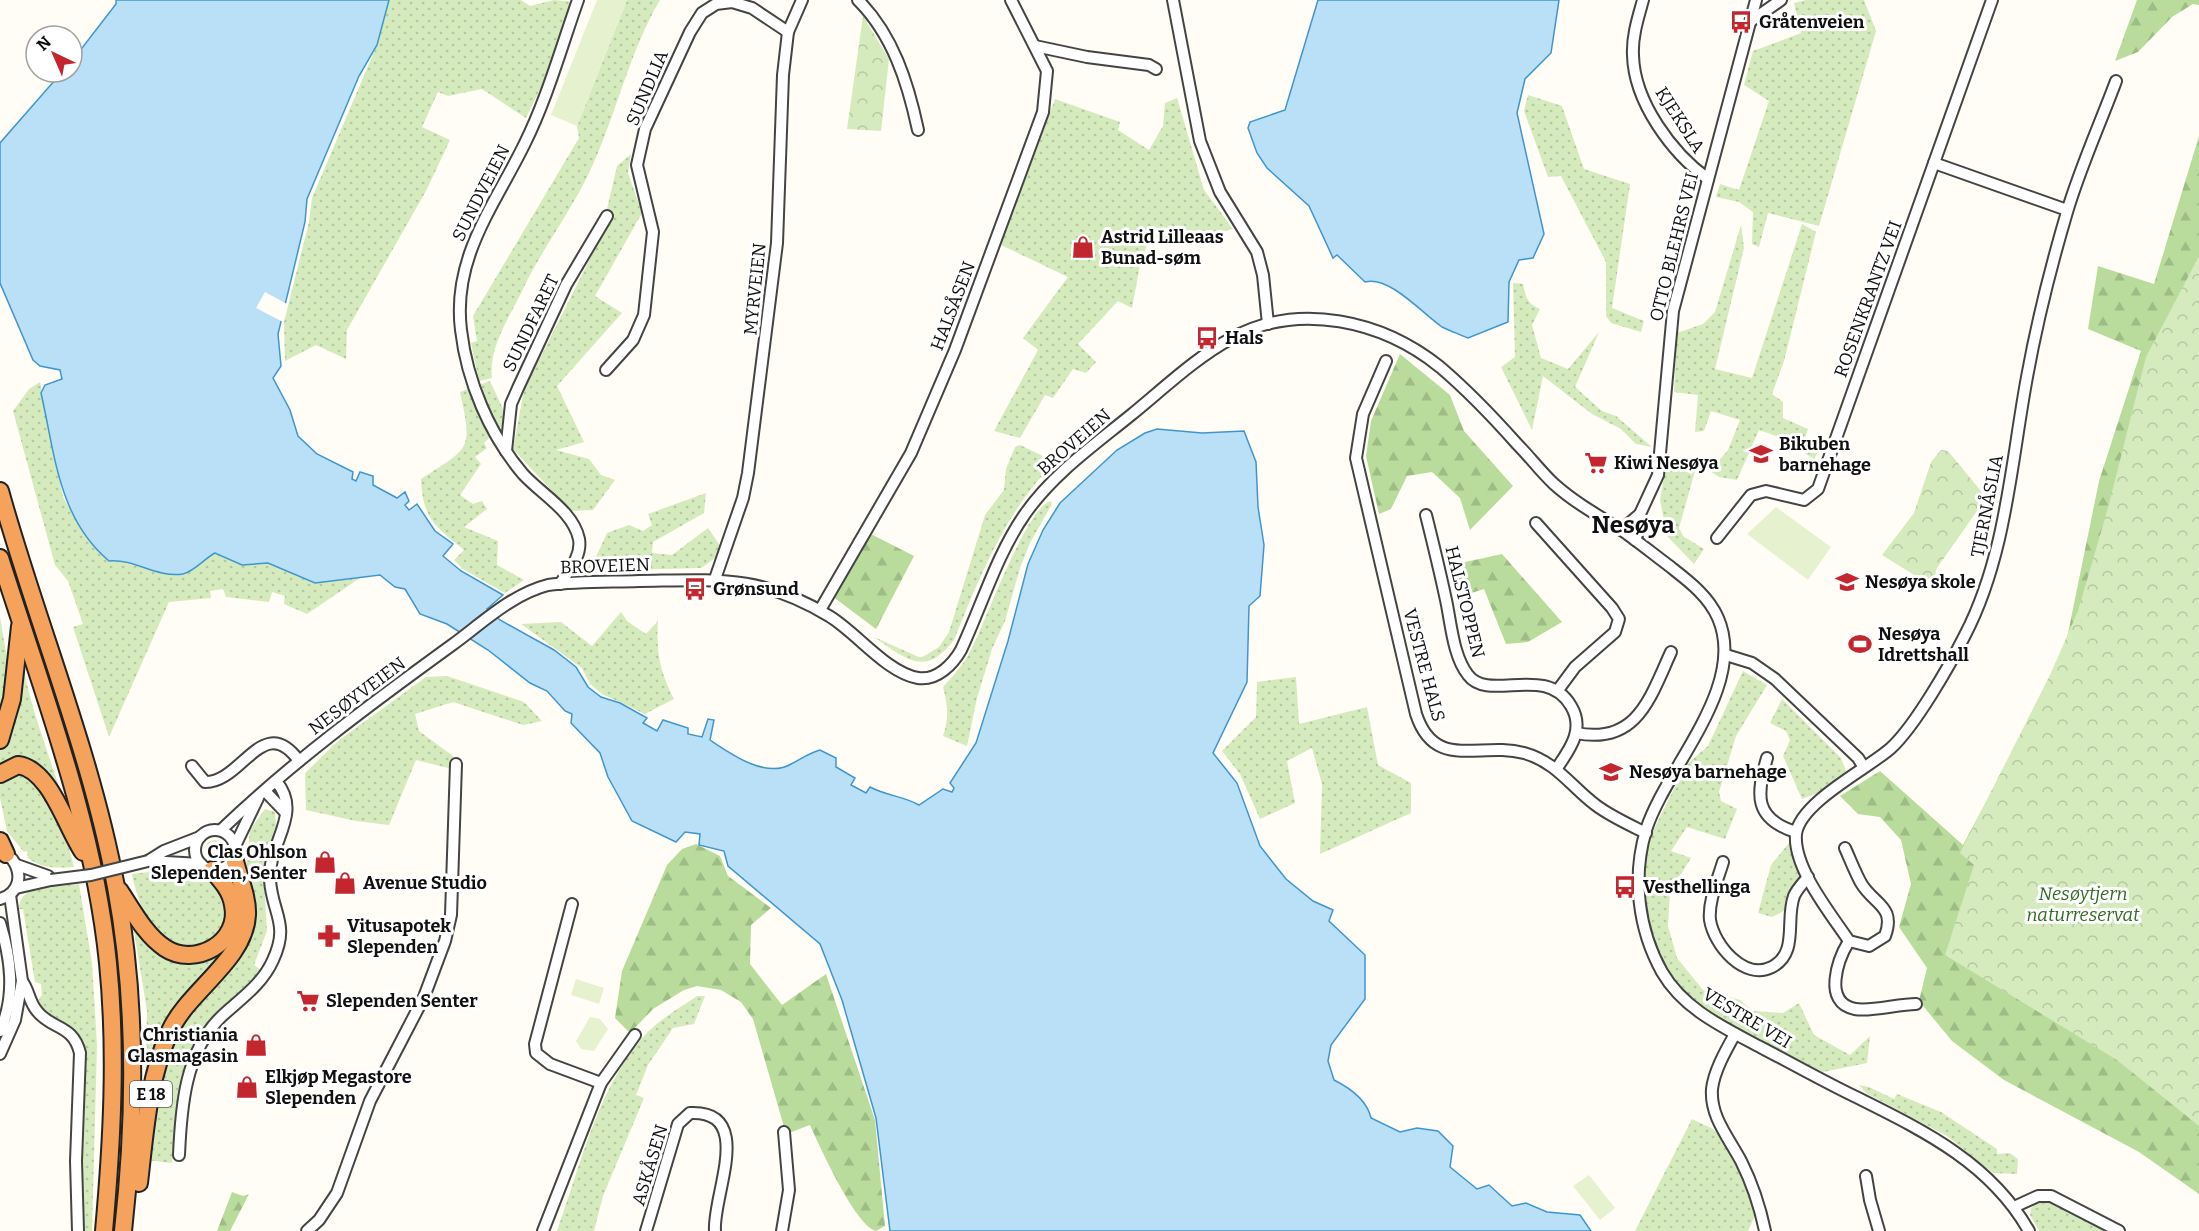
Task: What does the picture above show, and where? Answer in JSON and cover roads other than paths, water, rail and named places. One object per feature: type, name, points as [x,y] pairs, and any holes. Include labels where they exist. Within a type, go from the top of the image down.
[{"type":"highway","name":"E 18","points":[[0,491],[85,762],[116,885],[127,958],[133,1053],[129,1180],[123,1231]]},
{"type":"highway","name":"E 18","points":[[0,558],[66,768],[90,863],[108,961],[112,1044],[111,1134],[104,1231]]},
{"type":"highway","name":"E 18","points":[[0,740],[12,699],[20,622]]},
{"type":"highway","name":"E 18","points":[[0,774],[18,765],[37,772],[90,863]]},
{"type":"highway","name":"E 18","points":[[129,1231],[138,1188],[153,1081],[164,1046],[183,1008],[231,955],[245,928],[246,904],[235,852]]},
{"type":"highway","name":"E 18","points":[[116,885],[158,943],[174,953],[192,956],[218,945],[232,924],[234,914],[231,897],[206,867]]},
{"type":"street","name":"SUNDVEIEN","points":[[560,584],[576,561],[579,547],[573,525],[524,475],[487,419],[472,377],[461,329],[465,264],[477,230],[524,146],[578,0]]},
{"type":"street","name":"MYRVEIEN","points":[[715,579],[745,490],[777,243],[780,118],[788,32],[802,0]]},
{"type":"street","points":[[858,0],[878,24],[894,52],[918,130]]},
{"type":"street","name":"HALSÅSEN","points":[[820,610],[898,480],[955,350],[1043,112],[1047,71],[1011,0]]},
{"type":"street","points":[[1173,0],[1200,141],[1220,192],[1257,252],[1263,275],[1268,324]]},
{"type":"street","name":"KJEKSLA","points":[[1643,0],[1634,38],[1633,57],[1643,98],[1684,160],[1708,179]]},
{"type":"street","name":"OTTO BLEHRS VEI","points":[[1620,530],[1640,514],[1658,475],[1673,311],[1756,0]]},
{"type":"street","points":[[1751,21],[1781,0]]},
{"type":"street","name":"ROSENKRANTZ VEI","points":[[1717,538],[1751,495],[1759,491],[1804,500],[1818,489],[1992,0]]},
{"type":"street","name":"SUNDLIA","points":[[606,370],[633,340],[644,315],[653,232],[637,165],[645,129],[690,32],[702,13],[716,4],[732,2],[752,8],[788,32]]},
{"type":"street","points":[[1035,46],[1087,57],[1149,65],[1156,69]]},
{"type":"street","name":"TJERNÅSLIA","points":[[1796,832],[1802,819],[1815,805],[1863,766],[1881,757],[1907,729],[1950,663],[1982,600],[1995,559],[2032,351],[2067,210],[2116,81]]},
{"type":"street","points":[[1935,163],[2067,210]]},
{"type":"street","name":"SUNDFARET","points":[[506,451],[511,404],[566,285],[606,216]]},
{"type":"street","name":"BROVEIEN","points":[[435,658],[512,601],[535,588],[560,584],[715,579],[747,582],[782,593],[820,610],[846,627],[901,672],[922,678],[943,671],[961,650],[1018,523],[1052,481],[1198,360],[1231,338],[1268,324],[1304,319],[1340,321],[1382,332],[1410,345],[1453,378],[1555,485],[1620,530]]},
{"type":"street","name":"VESTRE HALS","points":[[1386,361],[1363,414],[1356,458],[1419,724],[1431,742],[1438,747],[1449,750],[1505,749],[1536,756],[1557,768],[1597,806],[1646,833]]},
{"type":"street","points":[[1635,540],[1640,527],[1640,514]]},
{"type":"street","name":"HALSTOPPEN","points":[[1426,515],[1454,638],[1468,676],[1477,683],[1488,685],[1528,684],[1558,690]]},
{"type":"street","points":[[1536,523],[1612,608],[1619,619],[1615,632],[1575,667],[1558,690],[1574,712],[1576,733],[1557,768]]},
{"type":"street","name":"VESTRE VEI","points":[[1620,530],[1689,581],[1710,604],[1722,629],[1726,655],[1709,705],[1646,833],[1640,861],[1639,897],[1643,924],[1653,952],[1669,981],[1683,999],[1706,1017],[1935,1138],[1976,1167],[2014,1207],[2029,1231]]},
{"type":"street","points":[[1576,733],[1603,735],[1631,724],[1646,705],[1671,652]]},
{"type":"street","points":[[1726,655],[1752,663],[1775,678],[1858,758],[1863,766]]},
{"type":"street","name":"NESØYVEIEN","points":[[221,830],[299,761],[435,658]]},
{"type":"street","points":[[192,765],[205,782],[212,783],[225,776],[252,753],[272,743],[284,745],[299,761]]},
{"type":"street","points":[[1767,758],[1759,796],[1763,810],[1770,820],[1781,828],[1796,832],[1799,857],[1808,878],[1849,941],[1869,946],[1885,936],[1889,917],[1862,883],[1845,848]]},
{"type":"street","points":[[307,1231],[320,1220],[337,1193],[370,1101],[424,997],[445,941],[451,915],[456,764]]},
{"type":"street","points":[[180,1155],[183,1108],[198,1051],[212,1027],[264,977],[279,944],[280,914],[270,874],[286,813],[286,797],[276,781]]},
{"type":"street","points":[[262,794],[286,813]]},
{"type":"street","name":"NESØYVEIEN","points":[[235,852],[262,794]]},
{"type":"street","points":[[13,892],[51,879],[91,875],[148,861],[210,831],[221,830],[230,836],[235,852],[228,866],[206,867],[185,863],[148,861]]},
{"type":"street","points":[[200,837],[195,847],[206,867]]},
{"type":"street","points":[[10,856],[51,879]]},
{"type":"street","points":[[0,1054],[15,1020],[22,981],[13,892],[19,876],[10,856]]},
{"type":"street","points":[[1722,862],[1712,902],[1710,918],[1713,933],[1736,963],[1750,969],[1770,968],[1786,954],[1790,942],[1794,896],[1808,878]]},
{"type":"street","points":[[572,904],[537,1035],[536,1053],[550,1064],[601,1083]]},
{"type":"street","points":[[0,923],[8,958],[11,987],[9,1006],[0,1031]]},
{"type":"street","points":[[1849,941],[1837,966],[1835,981],[1836,996],[1844,1004],[1853,1009],[1866,1010],[1916,1004]]},
{"type":"street","points":[[22,981],[36,1011],[68,1031],[80,1053],[76,1161],[78,1231]]},
{"type":"street","points":[[1735,1034],[1712,1088],[1713,1104],[1717,1119],[1742,1162],[1765,1231]]},
{"type":"street","points":[[543,1231],[601,1083],[635,1035]]},
{"type":"street","name":"ASKÅSEN","points":[[646,1231],[678,1124],[690,1113],[704,1113],[720,1123],[728,1148],[715,1231]]},
{"type":"street","points":[[782,1231],[789,1190],[784,1132]]},
{"type":"street","points":[[1866,1176],[1879,1231]]},
{"type":"street","points":[[2014,1207],[2038,1196],[2051,1196],[2119,1231]]},
{"type":"water","points":[[116,0],[389,0],[377,45],[359,76],[307,199],[305,222],[278,334],[281,366],[273,378],[290,410],[298,436],[317,454],[353,472],[352,479],[356,481],[360,472],[373,476],[373,485],[397,498],[405,492],[409,501],[405,505],[409,510],[417,504],[435,531],[453,544],[443,556],[461,571],[503,595],[487,609],[500,620],[554,650],[576,667],[588,687],[601,697],[620,703],[647,718],[643,723],[657,731],[663,720],[688,728],[688,734],[702,737],[708,719],[714,720],[710,740],[738,758],[760,767],[781,768],[820,750],[836,758],[836,767],[855,778],[851,785],[866,793],[870,787],[919,805],[943,789],[952,792],[954,788],[950,783],[976,743],[1008,641],[1028,564],[1043,530],[1060,503],[1117,450],[1145,433],[1157,429],[1202,433],[1244,431],[1256,462],[1258,507],[1264,545],[1260,596],[1249,606],[1247,682],[1213,753],[1237,783],[1260,846],[1286,879],[1313,901],[1333,910],[1329,921],[1365,955],[1365,999],[1331,1045],[1328,1061],[1334,1080],[1357,1095],[1366,1106],[1371,1118],[1400,1132],[1417,1128],[1438,1131],[1453,1146],[1450,1167],[1477,1189],[1489,1185],[1512,1206],[1526,1203],[1547,1212],[1580,1215],[1591,1231],[890,1231],[876,1118],[842,1000],[820,944],[728,866],[724,851],[699,845],[700,834],[685,832],[676,842],[632,821],[608,777],[600,753],[571,723],[572,714],[565,711],[547,691],[530,683],[488,650],[447,624],[420,614],[405,589],[395,587],[380,575],[315,583],[268,563],[242,565],[215,553],[187,572],[173,575],[119,561],[109,561],[92,544],[79,525],[61,484],[41,393],[45,385],[62,379],[60,370],[40,366],[33,360],[0,283],[0,143],[52,84],[84,84],[84,45],[116,4]]},
{"type":"water","points":[[1318,0],[1559,0],[1551,53],[1525,79],[1517,113],[1544,234],[1533,258],[1519,260],[1509,282],[1508,322],[1468,338],[1442,327],[1405,297],[1384,284],[1374,281],[1365,282],[1337,255],[1333,258],[1309,206],[1267,168],[1257,153],[1248,128],[1250,122],[1285,110]]},
{"type":"place","name":"Gråtenveien","points":[[1741,22]]},
{"type":"place","name":"Astrid Lilleaas Bunad-søm","points":[[1083,247]]},
{"type":"place","name":"Hals","points":[[1207,338]]},
{"type":"place","name":"Bikuben barnehage","points":[[1761,454]]},
{"type":"place","name":"Kiwi Nesøya","points":[[1596,463]]},
{"type":"place","name":"Nesøya skole","points":[[1847,582]]},
{"type":"place","name":"Grønsund","points":[[695,589]]},
{"type":"place","name":"Nesøya Idrettshall","points":[[1860,644]]},
{"type":"place","name":"Nesøya barnehage","points":[[1611,772]]},
{"type":"place","name":"Clas Ohlson Slependen, Senter","points":[[325,862]]},
{"type":"place","name":"Avenue Studio","points":[[345,883]]},
{"type":"place","name":"Vesthellinga","points":[[1625,887]]},
{"type":"place","name":"Vitusapotek Slependen","points":[[329,936]]},
{"type":"place","name":"Slependen Senter","points":[[308,1001]]},
{"type":"place","name":"Christiania Glasmagasin","points":[[256,1045]]},
{"type":"place","name":"Elkjøp Megastore Slependen","points":[[247,1087]]},
{"type":"district","name":"Nesøya","points":[[1633,525]]},
{"type":"park label","name":"Nesøytjern naturreservat","points":[[2083,904]]}]
